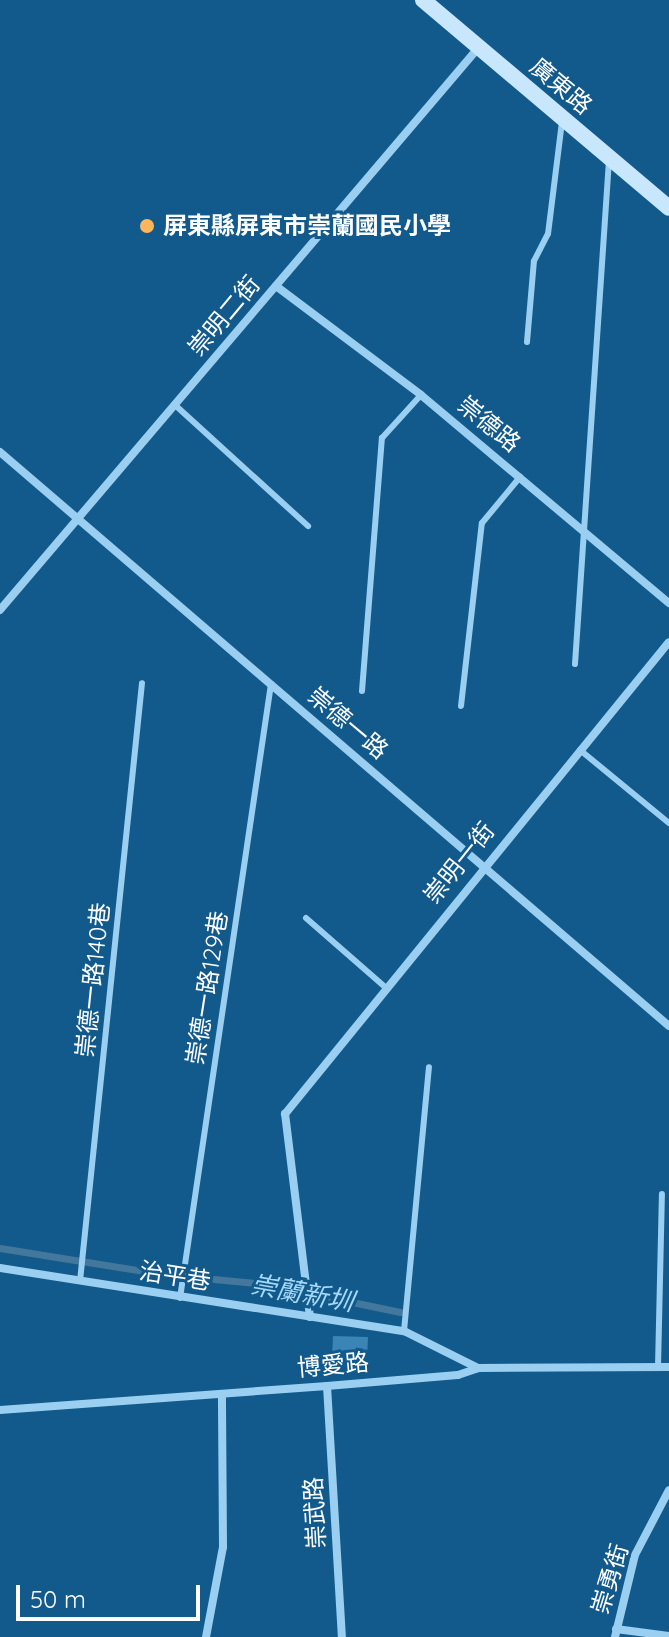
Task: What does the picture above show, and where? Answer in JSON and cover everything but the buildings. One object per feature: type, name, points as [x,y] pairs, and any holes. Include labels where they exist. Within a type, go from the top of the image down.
[{"type":"street","name":"廣東路","points":[[423,0],[669,208]]},
{"type":"street","name":"崇明二街","points":[[0,610],[479,47]]},
{"type":"street","name":"崇德路","points":[[276,286],[421,395],[669,603]]},
{"type":"street","name":"崇德一路","points":[[0,452],[484,864],[669,1026]]},
{"type":"street","name":"崇明一街","points":[[310,1317],[301,1278],[285,1114],[384,986],[669,642]]},
{"type":"street","name":"治平巷","points":[[0,1268],[80,1277],[180,1298],[404,1331],[478,1368]]},
{"type":"street","name":"博愛路","points":[[0,1410],[458,1375],[478,1368],[669,1367]]},
{"type":"street","name":"崇武路","points":[[327,1386],[342,1637]]},
{"type":"street","points":[[206,1637],[223,1547],[222,1394]]},
{"type":"street","name":"崇勇街","points":[[616,1633],[635,1555],[669,1490]]},
{"type":"street","points":[[616,1633],[669,1636]]},
{"type":"lane","points":[[527,342],[534,261],[548,234],[563,119]]},
{"type":"lane","points":[[575,664],[609,158]]},
{"type":"lane","points":[[362,691],[382,438],[421,395]]},
{"type":"lane","points":[[175,405],[308,526]]},
{"type":"lane","points":[[461,706],[482,523],[521,477]]},
{"type":"lane","name":"崇德一路140巷","points":[[80,1277],[142,683]]},
{"type":"lane","name":"崇德一路129巷","points":[[180,1298],[271,684]]},
{"type":"lane","points":[[580,750],[669,823]]},
{"type":"lane","points":[[306,918],[384,986]]},
{"type":"lane","points":[[404,1331],[429,1067]]},
{"type":"lane","points":[[658,1367],[662,1194]]},
{"type":"waterway","name":"崇蘭新圳","points":[[0,1248],[163,1274]]},
{"type":"waterway","name":"崇蘭新圳","points":[[203,1278],[265,1284],[400,1312]]},
{"type":"place","name":"屏東縣屏東市崇蘭國民小學","points":[[147,226]]}]
